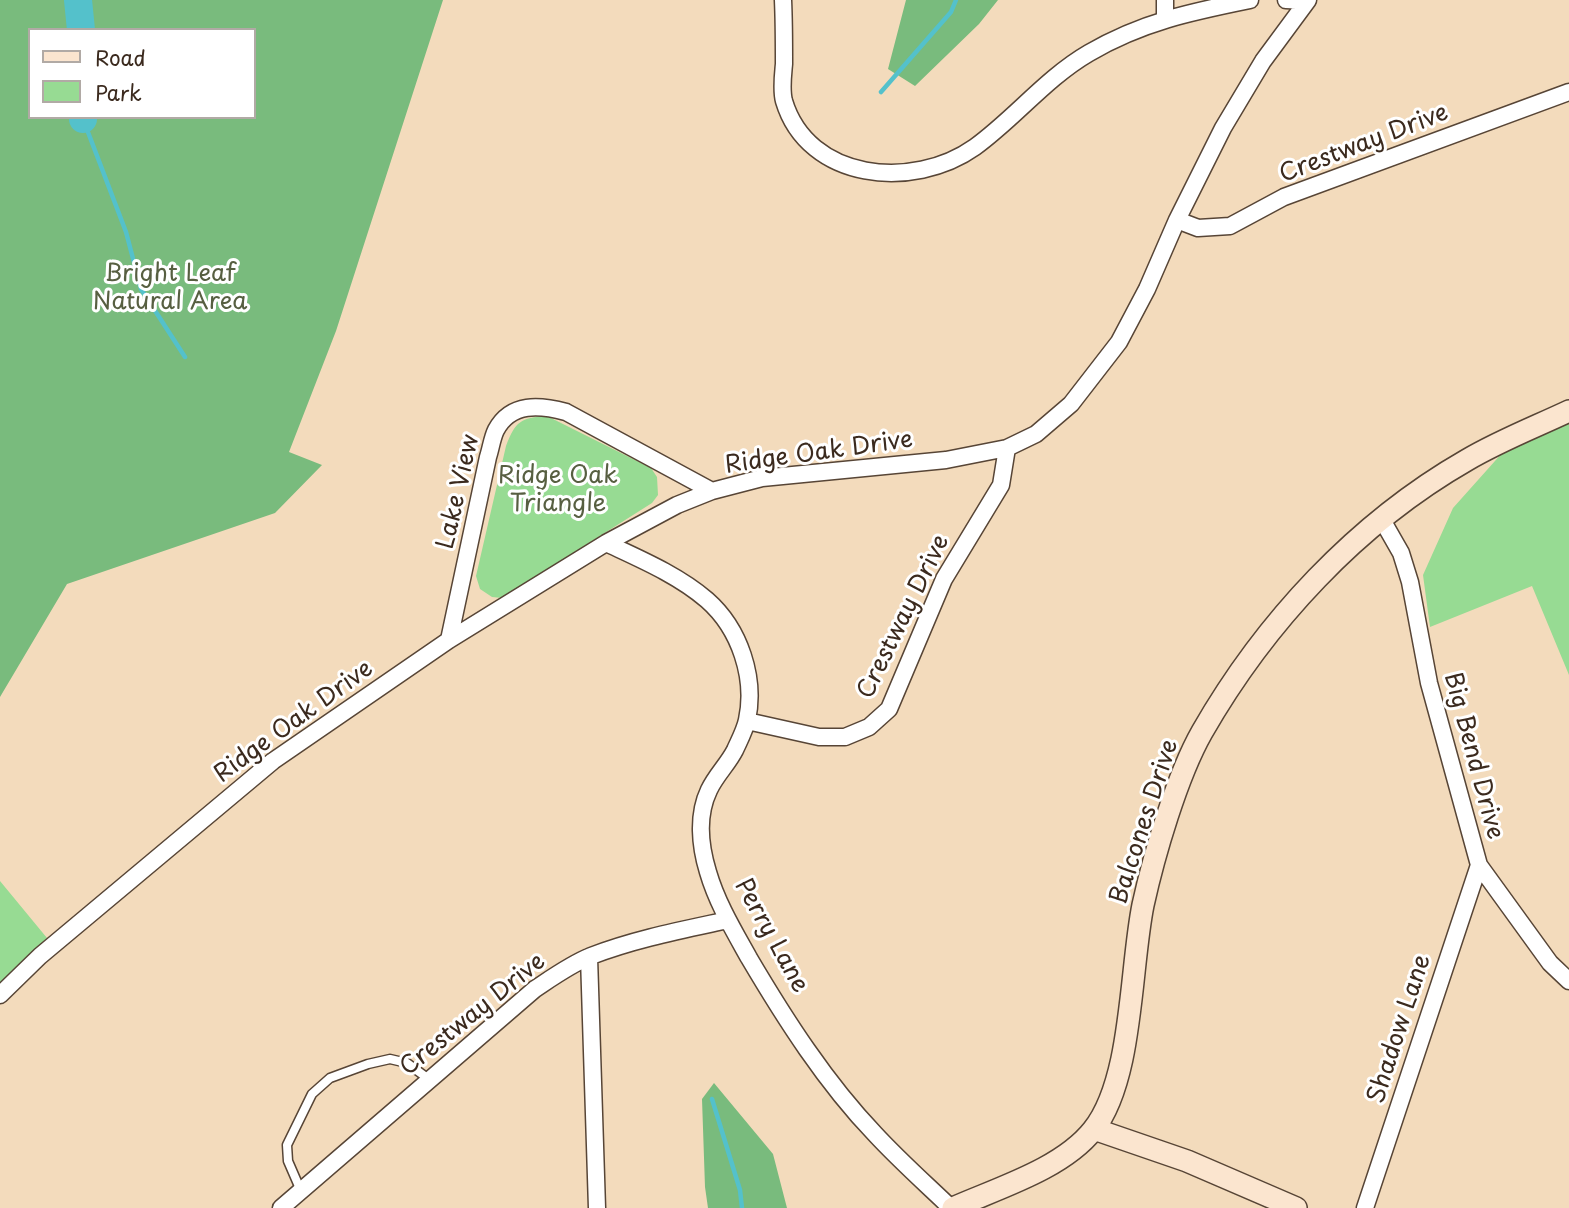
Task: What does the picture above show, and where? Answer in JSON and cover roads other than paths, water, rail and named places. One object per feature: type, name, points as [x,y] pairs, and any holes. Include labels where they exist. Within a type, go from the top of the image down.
[{"type":"street","points":[[783,0],[783,98],[794,126],[814,148],[839,164],[871,173],[911,173],[943,164],[974,148],[1066,66],[1116,38],[1165,18],[1250,0]]},
{"type":"street","points":[[1165,0],[1165,18]]},
{"type":"street","points":[[1286,0],[1308,0]]},
{"type":"street","name":"Ridge Oak Drive","points":[[0,995],[40,956],[272,761],[449,640],[606,543],[677,505],[712,491],[762,478],[946,460],[1007,448],[1036,434],[1071,404],[1119,342],[1223,128],[1263,61],[1308,0]]},
{"type":"street","name":"Crestway Drive","points":[[1177,220],[1198,228],[1230,226],[1284,197],[1569,92]]},
{"type":"street","name":"Lake View","points":[[449,640],[494,438],[502,423],[522,407],[545,406],[566,411],[712,491]]},
{"type":"street","name":"Balcones Drive","points":[[952,1208],[1045,1167],[1072,1150],[1094,1129],[1111,1097],[1119,1072],[1135,947],[1152,869],[1183,777],[1201,734],[1260,646],[1296,601],[1381,518],[1466,460],[1569,411]]},
{"type":"street","name":"Crestway Drive","points":[[747,721],[819,737],[845,737],[869,727],[889,709],[944,579],[1001,485],[1007,448]]},
{"type":"street","name":"Big Bend Drive","points":[[1381,518],[1401,553],[1410,582],[1429,683],[1479,865],[1550,963],[1569,981]]},
{"type":"street","name":"Perry Lane","points":[[606,543],[681,581],[708,601],[732,630],[744,657],[750,686],[747,721],[734,752],[709,790],[701,816],[701,842],[708,873],[728,920],[765,985],[819,1064],[874,1133],[952,1208]]},
{"type":"street","name":"Shadow Lane","points":[[1365,1208],[1479,865]]},
{"type":"street","name":"Crestway Drive","points":[[281,1208],[535,989],[560,972],[589,957],[629,943],[728,920]]},
{"type":"street","points":[[589,957],[597,1208]]},
{"type":"street","points":[[1094,1129],[1187,1161],[1296,1208]]},
{"type":"lane","points":[[301,1191],[288,1161],[287,1145],[312,1094],[330,1078],[390,1059],[407,1063],[430,1080]]},
{"type":"waterway","points":[[78,0],[81,28]]},
{"type":"waterway","points":[[881,92],[951,12],[956,0]]},
{"type":"waterway","points":[[83,119],[126,232],[141,289],[185,357]]},
{"type":"waterway","points":[[712,1099],[740,1190],[742,1208]]},
{"type":"park label","name":"Bright Leaf Natural Area","points":[[170,288]]},
{"type":"park label","name":"Ridge Oak Triangle","points":[[558,490]]}]
